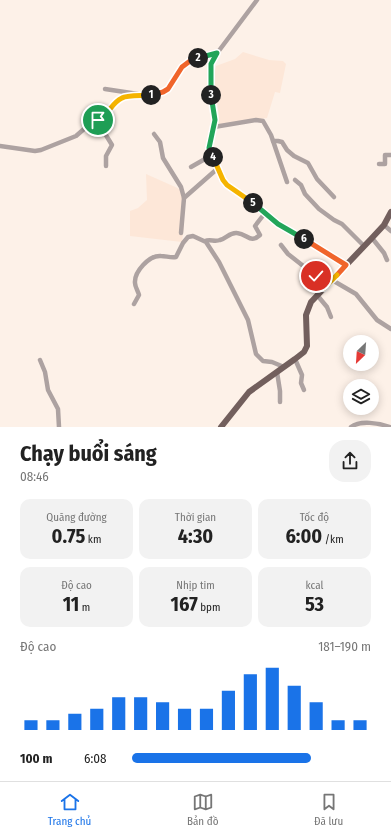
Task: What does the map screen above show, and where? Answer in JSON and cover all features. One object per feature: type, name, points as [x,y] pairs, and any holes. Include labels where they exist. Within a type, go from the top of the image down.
[{"type":"main road","points":[[221,427],[249,392],[304,352],[307,348],[306,315],[309,305],[372,238],[384,224],[391,212]]},
{"type":"street","points":[[257,0],[217,53],[211,64],[210,90],[215,120],[209,148],[217,169],[227,185],[278,224],[346,265]]},
{"type":"street","points":[[0,146],[35,151],[42,150],[80,135],[92,122],[105,116],[112,105],[122,98],[163,92],[170,87],[175,76],[187,63],[217,53]]},
{"type":"street","points":[[105,89],[137,94],[140,96]]},
{"type":"street","points":[[99,120],[101,127],[112,145],[106,156],[106,166]]},
{"type":"street","points":[[214,127],[260,120],[263,121],[271,135],[287,182]]},
{"type":"street","points":[[154,134],[160,142],[163,158],[181,187],[184,198],[181,233]]},
{"type":"street","points":[[273,141],[281,142],[294,156],[308,164],[317,179],[334,196]]},
{"type":"street","points":[[191,167],[212,155]]},
{"type":"street","points":[[379,164],[385,164],[386,155],[391,155]]},
{"type":"street","points":[[184,198],[217,169]]},
{"type":"street","points":[[295,180],[301,185],[305,194],[320,209],[334,220],[342,224],[364,246]]},
{"type":"street","points":[[134,304],[139,295],[135,285],[136,276],[148,260],[160,256],[176,257],[183,243],[189,236],[205,241],[220,240],[233,232],[250,238],[255,238],[259,236],[260,233],[255,226],[265,213]]},
{"type":"street","points":[[384,224],[391,232]]},
{"type":"street","points":[[372,238],[384,253],[387,260]]},
{"type":"street","points":[[205,241],[219,262],[248,320],[256,354],[263,361],[272,362],[284,367]]},
{"type":"street","points":[[281,245],[290,256],[316,276],[324,288]]},
{"type":"street","points":[[332,280],[356,294],[377,320],[391,329]]},
{"type":"street","points":[[317,295],[327,307],[331,317]]},
{"type":"street","points":[[295,359],[302,375],[301,383],[304,390]]},
{"type":"street","points":[[40,360],[45,372],[48,390],[59,411],[59,427]]},
{"type":"street","points":[[277,372],[280,402]]},
{"type":"street","points":[[351,427],[359,423],[379,424],[390,427]]},
{"type":"shaded area","points":[[243,52],[269,60],[283,61],[286,64],[280,93],[275,92],[267,118],[217,125],[219,117],[214,76],[216,66],[235,59]]},
{"type":"shaded area","points":[[146,174],[182,190],[184,226],[182,242],[130,236],[130,211],[138,208],[147,200]]},
{"type":"route","points":[[98,120],[105,116],[112,105],[124,97],[144,96],[163,92],[170,87],[175,76],[187,63],[204,56],[217,53],[211,64],[210,75],[210,90],[215,120],[209,148],[217,169],[227,185],[278,224],[346,265],[324,288],[316,276]]}]
